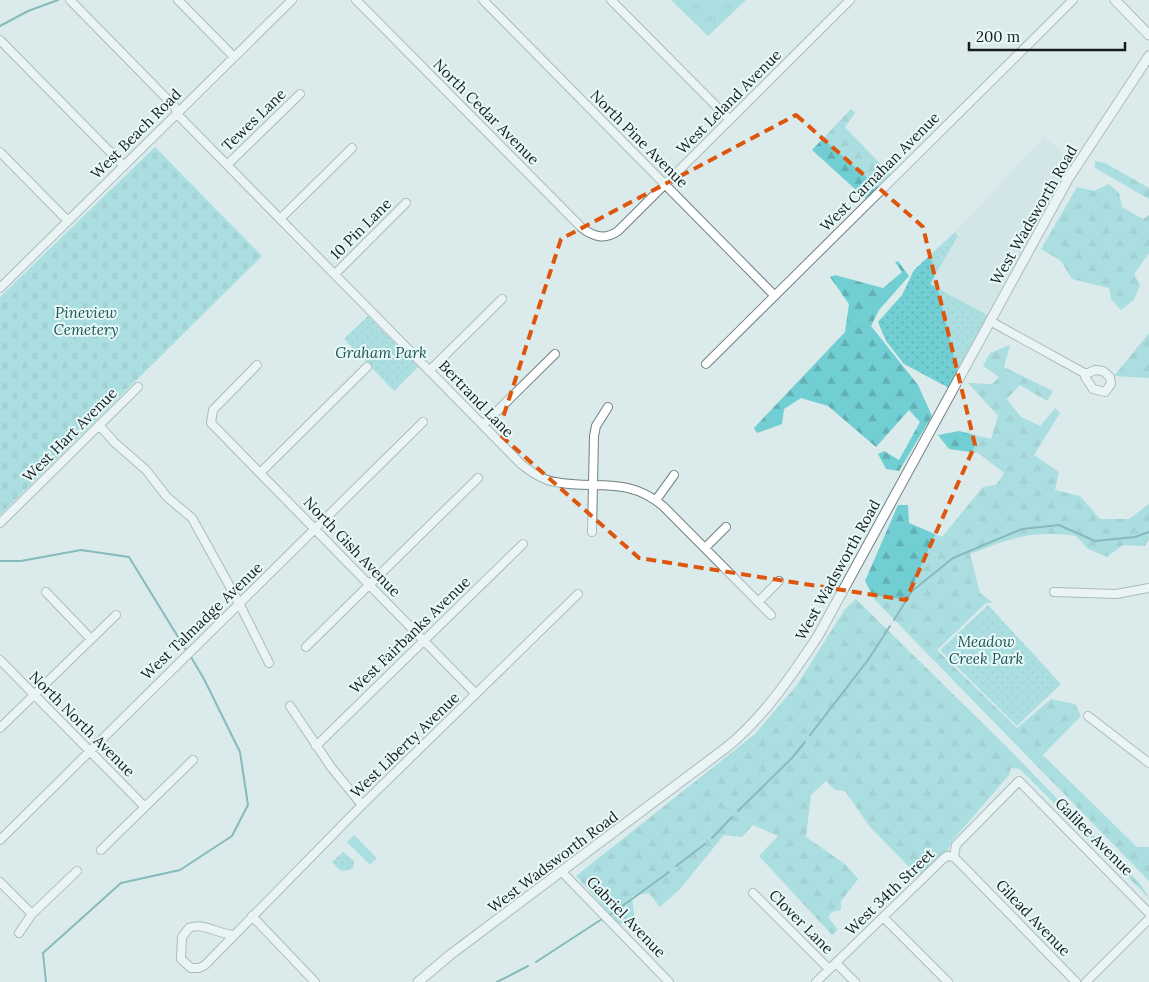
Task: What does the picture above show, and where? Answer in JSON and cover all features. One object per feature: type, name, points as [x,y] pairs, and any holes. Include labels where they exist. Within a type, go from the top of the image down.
[{"type":"main road","points":[[1115,0],[1149,35]]},
{"type":"main road","name":"West Wadsworth Road","points":[[418,982],[731,744],[765,709],[793,674],[818,636],[1068,179],[1149,56]]},
{"type":"street","name":"Bertrand Lane","points":[[70,0],[175,107],[177,114],[521,464],[535,474],[555,482],[610,484],[637,490],[656,500],[771,615]]},
{"type":"street","points":[[178,0],[234,57]]},
{"type":"street","name":"West Beach Road","points":[[0,288],[292,0]]},
{"type":"street","name":"North Cedar Avenue","points":[[356,0],[582,228],[591,235],[601,236]]},
{"type":"street","name":"North Pine Avenue","points":[[483,0],[775,296]]},
{"type":"street","points":[[611,0],[730,120]]},
{"type":"street","name":"West Leland Avenue","points":[[601,236],[613,235],[618,231],[850,0]]},
{"type":"street","name":"West Carnahan Avenue","points":[[706,364],[1073,0]]},
{"type":"street","points":[[0,40],[124,166]]},
{"type":"street","name":"Tewes Lane","points":[[227,165],[300,94]]},
{"type":"street","points":[[280,219],[352,148]]},
{"type":"street","points":[[0,152],[68,221]]},
{"type":"street","name":"10 Pin Lane","points":[[336,274],[406,203]]},
{"type":"street","points":[[429,371],[502,299]]},
{"type":"street","points":[[990,320],[1086,374]]},
{"type":"street","points":[[483,425],[555,354]]},
{"type":"street","name":"North Gish Avenue","points":[[257,366],[213,410],[210,419],[216,428],[476,694]]},
{"type":"street","points":[[260,473],[367,367]]},
{"type":"street","name":"West Hart Avenue","points":[[0,524],[138,387]]},
{"type":"street","points":[[592,532],[594,436],[596,426],[608,407]]},
{"type":"street","name":"West Talmadge Avenue","points":[[0,840],[422,422]]},
{"type":"street","points":[[99,425],[114,442],[146,470],[167,496],[192,518],[269,664]]},
{"type":"street","points":[[656,500],[674,476]]},
{"type":"street","points":[[306,647],[478,478]]},
{"type":"street","points":[[705,548],[726,527]]},
{"type":"street","name":"West Fairbanks Avenue","points":[[316,746],[523,544]]},
{"type":"street","points":[[758,602],[779,581]]},
{"type":"street","points":[[1054,592],[1116,594],[1149,588]]},
{"type":"street","points":[[46,592],[91,639]]},
{"type":"street","name":"West Liberty Avenue","points":[[234,935],[222,934],[198,925],[185,931],[182,937],[180,953],[184,962],[194,968],[204,965],[234,935],[252,916],[362,805],[578,594]]},
{"type":"street","points":[[0,728],[116,615]]},
{"type":"street","name":"North North Avenue","points":[[0,660],[145,807]]},
{"type":"street","points":[[290,706],[316,746],[362,805]]},
{"type":"street","points":[[1088,716],[1149,764]]},
{"type":"street","points":[[101,850],[193,760]]},
{"type":"street","name":"West 34th Street","points":[[816,982],[943,859],[947,856],[954,858],[956,845],[1019,781]]},
{"type":"street","name":"Galilee Avenue","points":[[1019,781],[1149,913]]},
{"type":"street","name":"Gilead Avenue","points":[[954,858],[1076,982]]},
{"type":"street","points":[[19,933],[32,914],[77,871]]},
{"type":"street","name":"Gabriel Avenue","points":[[562,872],[669,982]]},
{"type":"street","points":[[0,882],[32,914]]},
{"type":"street","name":"Clover Lane","points":[[753,893],[829,970]]},
{"type":"street","points":[[252,916],[315,982]]},
{"type":"street","points":[[884,917],[948,982]]},
{"type":"street","points":[[1086,982],[1149,919]]},
{"type":"street","points":[[1143,926],[1149,932]]},
{"type":"street","points":[[836,963],[855,982]]},
{"type":"highlighted area","points":[[796,115],[923,227],[975,445],[906,600],[639,558],[498,433],[561,239]]},
{"type":"shaded area","points":[[1044,137],[1073,161],[989,316],[929,284],[957,236],[955,232]]},
{"type":"green space","points":[[671,0],[746,0],[708,36]]},
{"type":"green space","points":[[851,109],[855,113],[845,127],[891,175],[866,199],[812,150]]},
{"type":"green space","name":"Pineview Cemetery","points":[[155,147],[262,256],[0,515],[0,297]]},
{"type":"green space","points":[[1095,161],[1105,163],[1149,188],[1149,199],[1095,168]]},
{"type":"green space","points":[[1109,184],[1119,193],[1122,207],[1143,219],[1149,215],[1149,253],[1134,274],[1140,285],[1134,300],[1121,310],[1111,299],[1109,288],[1072,279],[1061,261],[1041,249],[1077,187],[1094,191]]},
{"type":"green space","points":[[955,232],[958,236],[930,284],[989,316],[949,388],[904,364],[886,341],[878,322],[902,295],[914,270]]},
{"type":"green space","points":[[898,261],[909,276],[879,310],[871,326],[918,385],[932,416],[899,471],[886,469],[878,454],[884,451],[899,460],[920,422],[909,410],[876,447],[828,406],[801,398],[784,409],[782,424],[757,433],[754,428],[845,332],[849,304],[830,277],[835,275],[883,288],[902,272],[895,262]]},
{"type":"green space","name":"Graham Park","points":[[368,316],[418,367],[394,391],[344,339]]},
{"type":"green space","points":[[1149,333],[1149,378],[1114,376]]},
{"type":"green space","points":[[1010,345],[1004,367],[1053,391],[1047,401],[1020,385],[1007,399],[1021,417],[1040,426],[1055,408],[1060,413],[1034,455],[1059,472],[1055,490],[1080,496],[1100,519],[1129,519],[1149,504],[1149,539],[1145,546],[1123,545],[1107,557],[1088,549],[1076,536],[1060,534],[1022,537],[970,554],[980,593],[993,603],[986,603],[937,650],[1017,728],[1051,699],[1075,704],[1081,716],[1043,755],[1137,847],[1149,847],[1149,881],[875,600],[865,581],[898,505],[908,505],[909,523],[942,537],[983,487],[996,485],[1004,473],[978,453],[949,449],[938,435],[959,431],[991,439],[998,416],[968,383],[992,384],[999,377],[983,366],[990,353]]},
{"type":"green space","points":[[856,599],[1007,747],[1141,885],[1149,898],[1020,769],[1011,768],[1009,775],[952,841],[947,853],[918,876],[870,827],[845,791],[835,790],[826,781],[811,795],[806,837],[845,864],[858,879],[841,901],[841,910],[832,912],[828,917],[838,930],[832,935],[759,856],[778,836],[753,825],[742,837],[724,835],[680,889],[660,907],[649,893],[632,896],[635,922],[619,924],[576,876],[755,734],[797,685],[845,609]]},
{"type":"green space","name":"Meadow Creek Park","points":[[988,605],[1061,684],[1017,726],[940,650]]},
{"type":"green space","points":[[354,835],[377,858],[370,865],[347,842]]},
{"type":"green space","points":[[343,852],[354,861],[353,869],[341,871],[332,862]]},
{"type":"waterway","points":[[0,26],[28,11],[58,0]]},
{"type":"waterway","points":[[894,620],[912,591],[953,558],[1022,529],[1059,525],[1095,541],[1135,537],[1149,532]]},
{"type":"waterway","points":[[0,561],[21,561],[81,550],[129,557],[186,650]]},
{"type":"waterway","points":[[810,735],[868,660],[890,626]]},
{"type":"waterway","points":[[46,982],[43,953],[121,883],[180,870],[232,836],[248,805],[240,752],[191,657]]},
{"type":"waterway","points":[[738,811],[792,758],[805,742]]},
{"type":"waterway","points":[[712,838],[732,817]]},
{"type":"waterway","points":[[676,866],[705,844]]},
{"type":"waterway","points":[[610,915],[669,872]]},
{"type":"waterway","points":[[536,962],[602,919]]},
{"type":"waterway","points":[[497,982],[528,966]]}]
